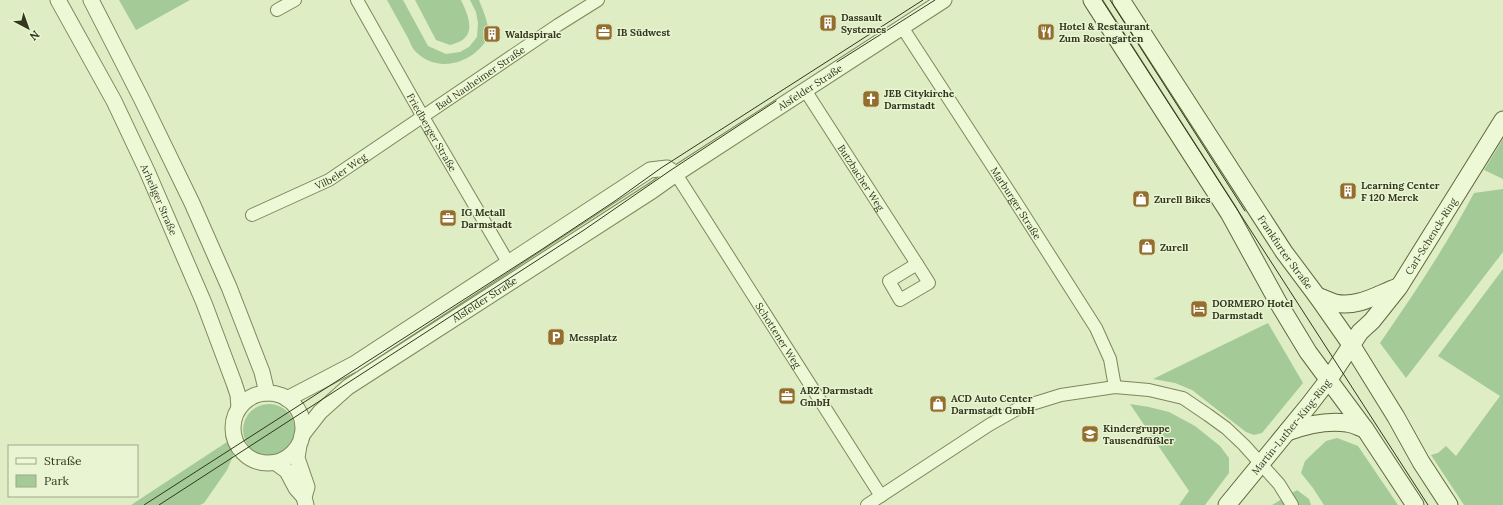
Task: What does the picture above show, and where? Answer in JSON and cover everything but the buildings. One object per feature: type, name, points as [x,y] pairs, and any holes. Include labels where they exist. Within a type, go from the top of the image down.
[{"type":"main road","points":[[1092,0],[1228,213],[1283,311],[1308,352],[1365,429],[1415,505]]},
{"type":"main road","name":"Frankfurter Straße","points":[[1121,0],[1284,252],[1352,346],[1396,417],[1421,462],[1449,505]]},
{"type":"main road","name":"Carl-Schenck-Ring","points":[[1352,346],[1360,332],[1372,321],[1399,287],[1503,120]]},
{"type":"main road","points":[[1317,296],[1342,304],[1356,303],[1369,300],[1383,292],[1399,287]]},
{"type":"main road","name":"Martin-Luther-King-Ring","points":[[1227,505],[1329,379],[1352,346]]},
{"type":"main road","points":[[1287,432],[1309,424],[1328,422],[1348,423],[1365,429]]},
{"type":"street","name":"Arheilger Straße","points":[[58,0],[114,101],[147,171],[204,303],[238,395],[239,408],[233,422],[232,430],[237,446],[248,458],[256,462],[266,463],[285,459],[293,453],[301,440]]},
{"type":"street","points":[[91,0],[192,203],[229,287],[262,372],[267,393]]},
{"type":"street","points":[[277,10],[295,0]]},
{"type":"street","name":"Friedberger Straße","points":[[357,0],[509,264]]},
{"type":"street","name":"Bad Nauheimer Straße","points":[[423,117],[558,25],[598,0]]},
{"type":"street","name":"Alsfelder Straße","points":[[301,440],[320,412],[348,387],[944,0]]},
{"type":"street","name":"Marburger Straße","points":[[902,27],[1096,328],[1110,359],[1115,387]]},
{"type":"street","name":"Butzbacher Weg","points":[[805,90],[917,264]]},
{"type":"street","name":"Vilbeler Weg","points":[[252,215],[329,180],[423,117]]},
{"type":"street","name":"Alsfelder Straße","points":[[287,399],[354,364],[509,264],[650,170],[667,168],[676,174]]},
{"type":"street","name":"Schottener Weg","points":[[676,174],[881,496]]},
{"type":"street","points":[[867,505],[989,425],[1019,408],[1061,394],[1115,387],[1148,390],[1183,398],[1226,428],[1279,484],[1292,505]]},
{"type":"street","points":[[239,408],[252,397],[267,393],[278,394],[287,399],[296,408],[300,414],[302,422],[301,440],[297,458],[306,487],[305,501]]},
{"type":"street","points":[[276,462],[288,471],[296,488],[305,501]]},
{"type":"green space","points":[[119,0],[190,0],[136,30]]},
{"type":"green space","points":[[387,0],[403,0],[428,46],[446,54],[460,52],[469,47],[477,37],[478,23],[476,12],[470,0],[479,0],[487,24],[487,38],[484,44],[476,52],[461,61],[445,64],[429,61],[414,50]]},
{"type":"green space","points":[[415,0],[461,0],[469,21],[468,33],[465,38],[450,45],[436,40]]},
{"type":"green space","points":[[1503,139],[1503,179],[1484,170]]},
{"type":"green space","points":[[1503,189],[1503,252],[1406,378],[1380,343],[1429,270],[1474,193]]},
{"type":"green space","points":[[1503,269],[1503,505],[1464,505],[1431,455],[1438,453],[1446,446],[1456,456],[1500,396],[1438,356]]},
{"type":"green space","points":[[1268,323],[1303,383],[1262,433],[1254,435],[1246,432],[1192,390],[1175,383],[1153,379]]},
{"type":"green space","points":[[269,404],[279,406],[287,412],[293,420],[295,430],[293,440],[287,448],[279,454],[269,456],[259,454],[251,448],[245,440],[243,430],[245,420],[251,412],[259,406]]},
{"type":"green space","points":[[1130,404],[1169,412],[1195,426],[1220,446],[1229,458],[1229,473],[1205,505],[1179,505],[1189,491]]},
{"type":"green space","points":[[1337,438],[1358,446],[1398,505],[1324,505],[1301,473],[1305,461],[1326,441]]},
{"type":"green space","points":[[230,440],[234,454],[227,470],[204,503],[200,505],[131,505]]},
{"type":"green space","points":[[1297,490],[1309,499],[1311,505],[1272,505]]},
{"type":"tram line","points":[[144,505],[541,250],[615,201],[661,168],[923,0]]},
{"type":"tram line","points":[[837,62],[935,0]]},
{"type":"tram line","points":[[1102,0],[1428,505]]},
{"type":"tram line","points":[[1110,0],[1245,211]]},
{"type":"tram line","points":[[159,505],[584,230],[671,170],[776,101]]},
{"type":"place","name":"Dassault Systemes","points":[[828,23]]},
{"type":"place","name":"IB Südwest","points":[[604,32]]},
{"type":"place","name":"Hotel & Restaurant Zum Rosengarten","points":[[1046,32]]},
{"type":"place","name":"Waldspirale","points":[[492,34]]},
{"type":"place","name":"JEB Citykirche Darmstadt","points":[[871,99]]},
{"type":"place","name":"Learning Center F 120 Merck","points":[[1348,191]]},
{"type":"place","name":"Zurell Bikes","points":[[1141,199]]},
{"type":"place","name":"IG Metall Darmstadt","points":[[448,218]]},
{"type":"place","name":"Zurell","points":[[1147,247]]},
{"type":"place","name":"DORMERO Hotel Darmstadt","points":[[1199,309]]},
{"type":"place","name":"Messplatz","points":[[556,337]]},
{"type":"place","name":"ARZ Darmstadt GmbH","points":[[787,396]]},
{"type":"place","name":"ACD Auto Center Darmstadt GmbH","points":[[938,404]]},
{"type":"place","name":"Kindergruppe Tausendfüßler","points":[[1090,434]]}]
